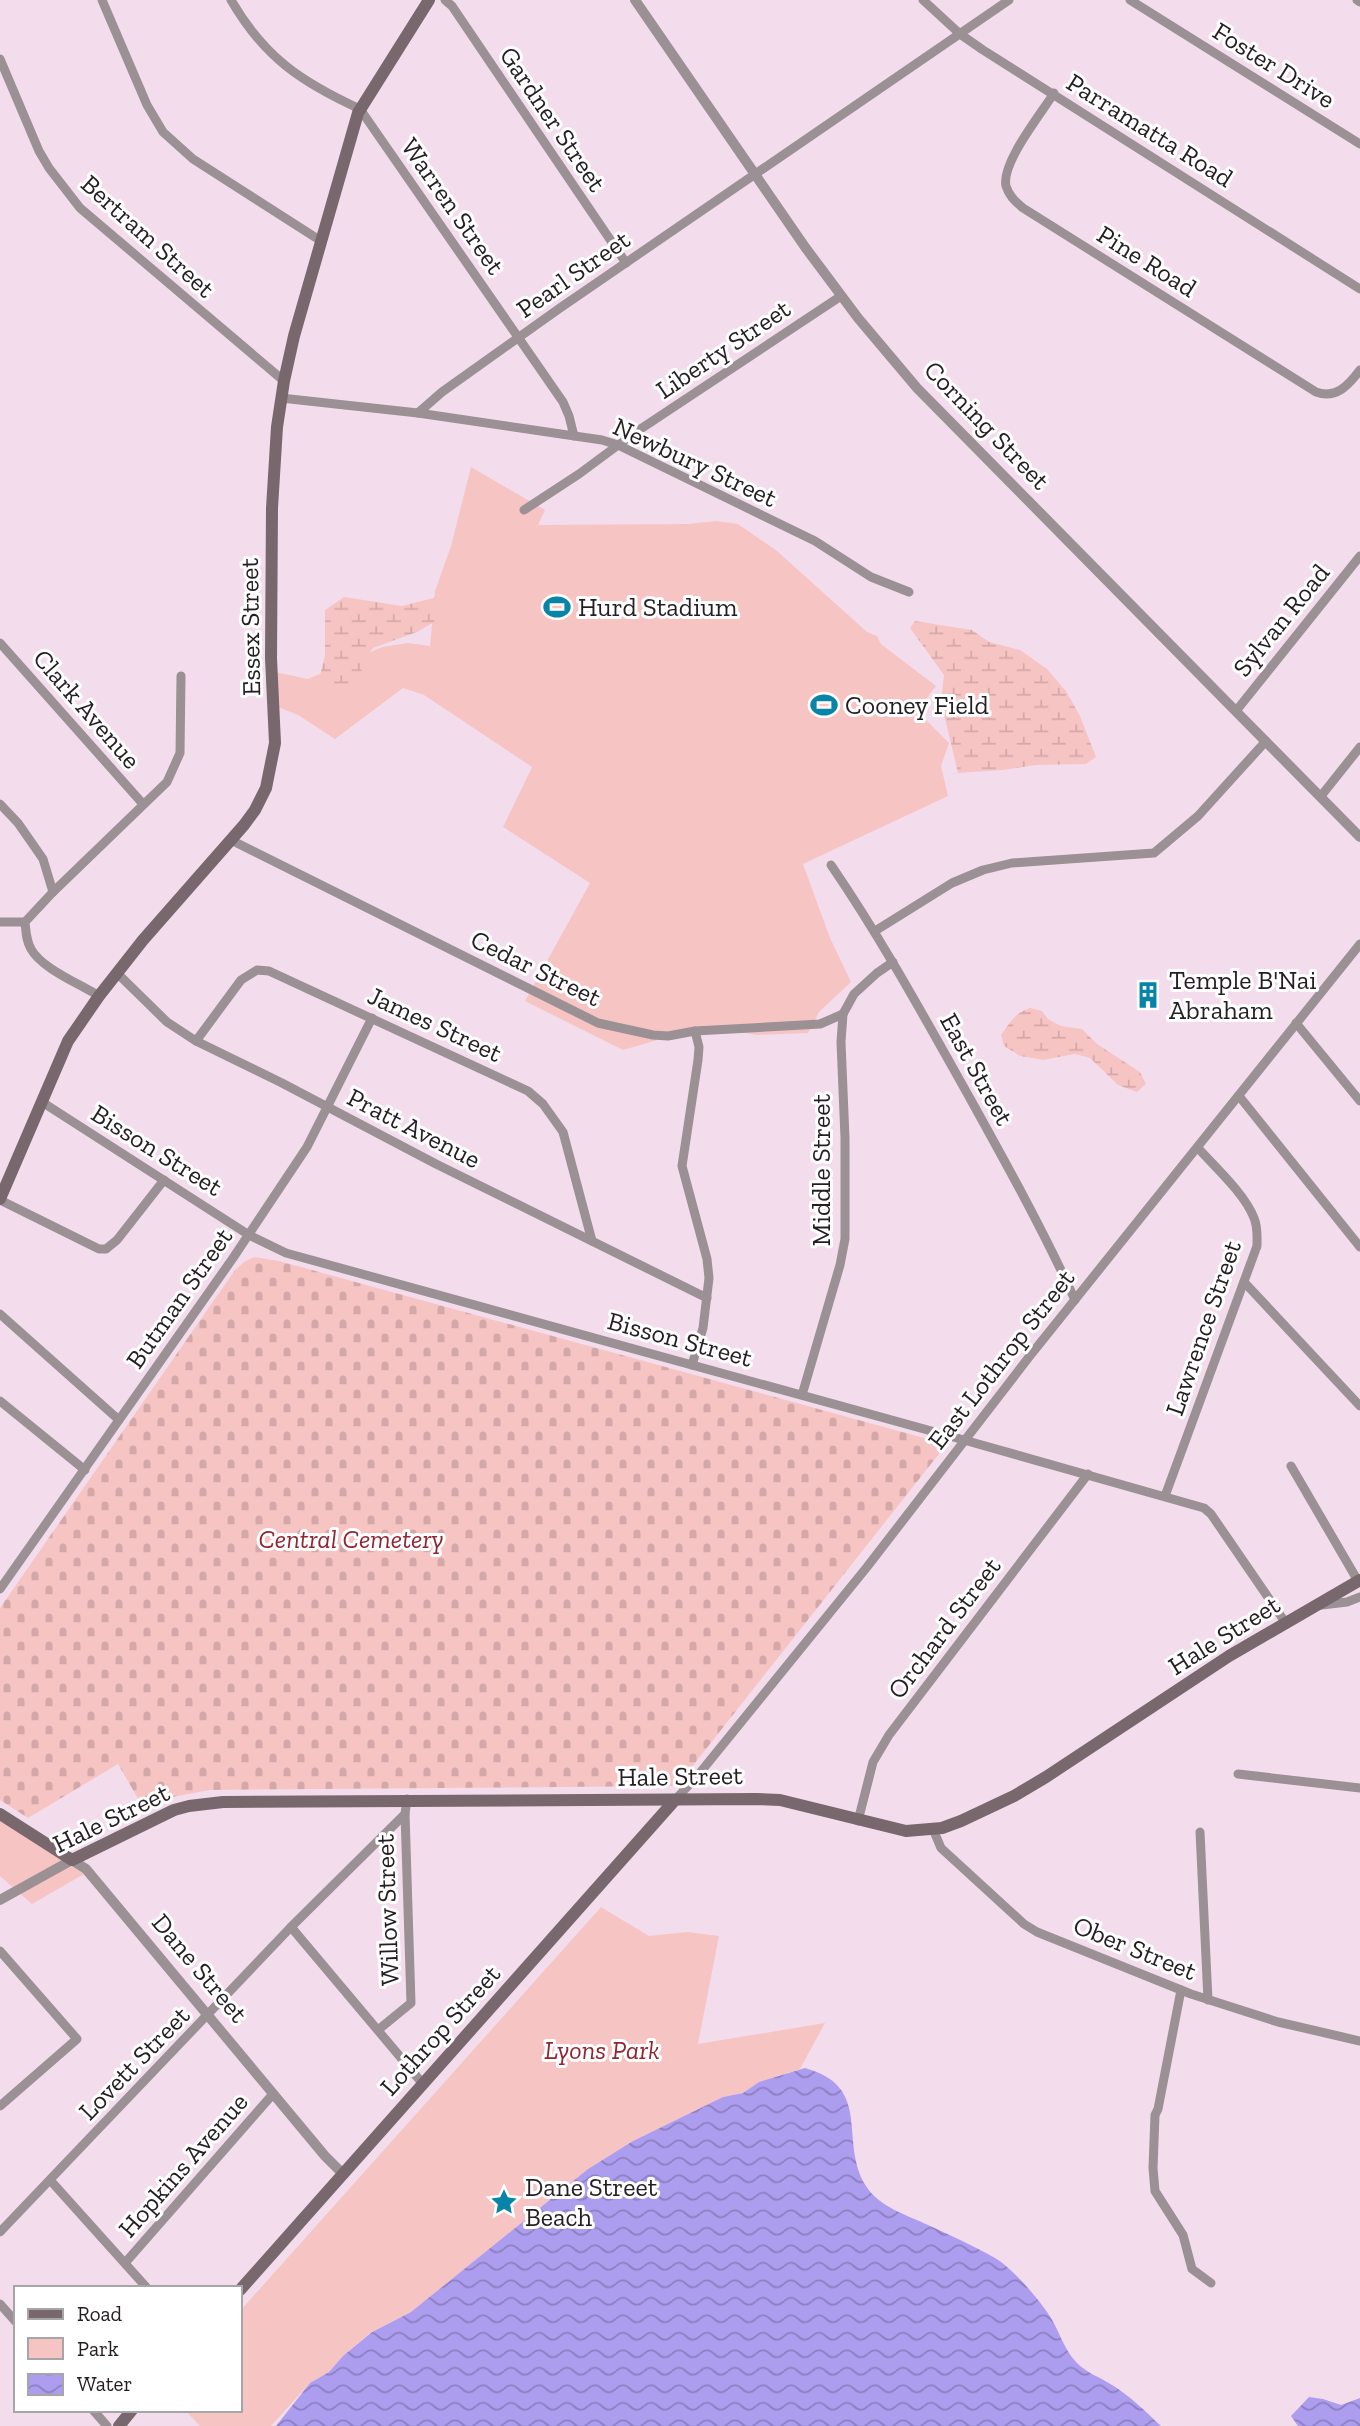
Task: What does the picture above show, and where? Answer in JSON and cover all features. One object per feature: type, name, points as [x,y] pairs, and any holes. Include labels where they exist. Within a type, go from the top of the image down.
[{"type":"main road","name":"Essex Street","points":[[0,1200],[68,1041],[117,973],[256,810],[266,788],[275,743],[271,658],[272,508],[281,398],[293,336],[360,109],[424,2]]},
{"type":"main road","name":"Hale Street","points":[[72,1860],[141,1824],[189,1805],[223,1802],[675,1800],[713,1797],[780,1800],[906,1831],[933,1829],[990,1808],[1031,1787],[1285,1622],[1359,1580]]},
{"type":"main road","name":"Lothrop Street","points":[[242,2288],[675,1800]]},
{"type":"main road","name":"Dane Street","points":[[0,1814],[72,1860]]},
{"type":"main road","points":[[119,2426],[130,2412]]},
{"type":"street","points":[[102,0],[147,105],[163,132],[192,159],[321,241]]},
{"type":"street","points":[[231,0],[243,21],[275,59],[327,94],[360,109]]},
{"type":"street","name":"Gardner Street","points":[[445,0],[452,6],[626,263]]},
{"type":"street","name":"Corning Street","points":[[635,0],[841,296],[917,388],[1360,837]]},
{"type":"street","name":"Parramatta Road","points":[[923,0],[960,34],[1360,289]]},
{"type":"street","name":"Pearl Street","points":[[418,413],[442,392],[519,337],[1009,0]]},
{"type":"street","name":"Foster Drive","points":[[1130,0],[1360,145]]},
{"type":"street","name":"Bertram Street","points":[[0,59],[39,151],[80,208],[284,381]]},
{"type":"street","name":"Pine Road","points":[[1054,93],[1012,159],[1006,176],[1011,197],[1023,208],[1316,392],[1326,396],[1333,394],[1347,386],[1360,370]]},
{"type":"street","name":"Warren Street","points":[[360,109],[563,402],[574,436]]},
{"type":"street","name":"Liberty Street","points":[[524,510],[841,296]]},
{"type":"street","name":"Newbury Street","points":[[281,398],[418,413],[618,445],[815,541],[871,576],[909,592]]},
{"type":"street","name":"Sylvan Road","points":[[1236,710],[1360,556]]},
{"type":"street","name":"Clark Avenue","points":[[0,643],[143,804]]},
{"type":"street","points":[[0,922],[25,922],[167,782],[177,763],[181,743],[181,676]]},
{"type":"street","points":[[875,931],[952,883],[983,870],[1012,863],[1154,853],[1198,816],[1266,741]]},
{"type":"street","points":[[1321,796],[1360,747]]},
{"type":"street","points":[[0,804],[18,823],[43,859],[53,892]]},
{"type":"street","name":"Cedar Street","points":[[231,840],[598,1023],[668,1036],[695,1031],[821,1024],[844,1014]]},
{"type":"street","name":"East Street","points":[[831,865],[893,962],[1050,1244],[1075,1300]]},
{"type":"street","points":[[25,922],[27,940],[32,952],[44,963],[99,996]]},
{"type":"street","name":"East Lothrop Street","points":[[675,1800],[867,1566],[964,1440],[1360,944]]},
{"type":"street","name":"Middle Street","points":[[802,1395],[845,1239],[841,1042],[844,1014],[853,994],[893,962]]},
{"type":"street","name":"James Street","points":[[196,1041],[242,980],[257,970],[269,971],[528,1091],[543,1104],[563,1132],[592,1241]]},
{"type":"street","name":"Pratt Avenue","points":[[117,973],[167,1022],[196,1041],[707,1298]]},
{"type":"street","name":"Butman Street","points":[[0,1589],[249,1236],[307,1147],[372,1017]]},
{"type":"street","points":[[1296,1023],[1360,1101]]},
{"type":"street","points":[[692,1365],[703,1328],[709,1278],[707,1259],[682,1166],[698,1060],[699,1047],[695,1031]]},
{"type":"street","points":[[1239,1096],[1360,1247]]},
{"type":"street","name":"Bisson Street","points":[[42,1102],[249,1236],[286,1254],[1203,1508],[1210,1514],[1285,1622]]},
{"type":"street","name":"Lawrence Street","points":[[1165,1496],[1256,1246],[1254,1217],[1226,1179],[1198,1148]]},
{"type":"street","points":[[0,1200],[99,1249],[106,1249],[117,1240],[164,1180]]},
{"type":"street","points":[[1244,1282],[1360,1406]]},
{"type":"street","points":[[0,1314],[119,1420]]},
{"type":"street","points":[[0,1401],[85,1470]]},
{"type":"street","points":[[1291,1466],[1359,1580]]},
{"type":"street","name":"Orchard Street","points":[[858,1821],[873,1762],[889,1735],[1088,1474]]},
{"type":"street","name":"Hale Street","points":[[1316,1605],[1347,1602],[1360,1597]]},
{"type":"street","points":[[1238,1774],[1360,1788]]},
{"type":"street","points":[[405,1814],[407,1800]]},
{"type":"street","name":"Lovett Street","points":[[0,2232],[291,1927],[405,1814]]},
{"type":"street","name":"Willow Street","points":[[378,2030],[411,2003],[405,1814]]},
{"type":"street","name":"Ober Street","points":[[933,1829],[941,1848],[1025,1925],[1208,2000],[1278,2022],[1360,2041]]},
{"type":"street","points":[[1200,1832],[1208,2000]]},
{"type":"street","name":"Hale Street","points":[[0,1900],[72,1860]]},
{"type":"street","name":"Dane Street","points":[[72,1860],[98,1881],[273,2094],[343,2174]]},
{"type":"street","points":[[291,1927],[423,2084]]},
{"type":"street","points":[[0,1951],[77,2039],[0,2106]]},
{"type":"street","points":[[1181,1990],[1155,2115],[1155,2191],[1183,2235],[1192,2269],[1211,2283]]},
{"type":"street","name":"Hopkins Avenue","points":[[125,2263],[273,2094]]},
{"type":"street","points":[[50,2180],[145,2286]]},
{"type":"street","points":[[0,2304],[14,2320]]},
{"type":"street","points":[[95,2412],[107,2426]]},
{"type":"green space","points":[[471,467],[545,510],[538,525],[688,524],[716,521],[738,524],[777,551],[867,632],[877,636],[881,644],[936,686],[917,711],[949,743],[941,766],[948,796],[803,864],[830,938],[851,982],[819,1012],[808,1033],[757,1035],[706,1026],[623,1050],[525,1001],[590,883],[503,827],[532,767],[424,695],[403,688],[335,739],[298,715],[273,705],[275,672],[308,679],[382,647],[408,643],[430,646],[435,591],[451,546]]},
{"type":"green space","points":[[344,597],[402,606],[437,597],[442,602],[434,622],[417,632],[373,648],[363,661],[360,680],[352,691],[333,691],[320,676],[325,655],[325,610]]},
{"type":"green space","points":[[915,621],[972,630],[989,642],[1020,650],[1047,669],[1066,691],[1080,716],[1096,757],[1086,764],[1036,765],[958,773],[941,702],[944,675],[910,628]]},
{"type":"green space","points":[[1030,1008],[1042,1011],[1048,1019],[1061,1026],[1082,1029],[1097,1044],[1140,1072],[1146,1084],[1137,1092],[1118,1085],[1090,1058],[1075,1054],[1043,1060],[1020,1056],[1004,1046],[1001,1035],[1017,1015]]},
{"type":"green space","name":"Central Cemetery","points":[[254,1257],[279,1261],[935,1441],[941,1445],[942,1450],[680,1782],[673,1786],[210,1790],[172,1797],[144,1809],[118,1764],[28,1818],[0,1800],[0,1608],[235,1270]]},
{"type":"green space","points":[[0,1815],[84,1874],[32,1904],[0,1876]]},
{"type":"green space","name":"Lyons Park","points":[[601,1907],[649,1936],[687,1932],[719,1936],[698,2044],[825,2023],[800,2069],[759,2082],[743,2093],[723,2097],[633,2141],[588,2169],[411,2312],[371,2332],[329,2372],[310,2383],[271,2426],[200,2426],[187,2412],[242,2412],[242,2309]]},
{"type":"water","points":[[805,2068],[826,2077],[840,2088],[851,2117],[858,2169],[866,2186],[878,2200],[970,2245],[1009,2268],[1042,2305],[1076,2362],[1125,2394],[1161,2426],[276,2426],[310,2383],[329,2372],[343,2356],[372,2332],[411,2312],[588,2169],[633,2141],[723,2097],[743,2093],[759,2082]]},
{"type":"water","points":[[1309,2397],[1341,2405],[1360,2398],[1360,2426],[1298,2426],[1291,2416]]},
{"type":"place","name":"Hurd Stadium","points":[[557,607]]},
{"type":"place","name":"Cooney Field","points":[[824,705]]},
{"type":"place","name":"Temple B'Nai Abraham","points":[[1148,995]]},
{"type":"place","name":"Dane Street Beach","points":[[504,2202]]}]
